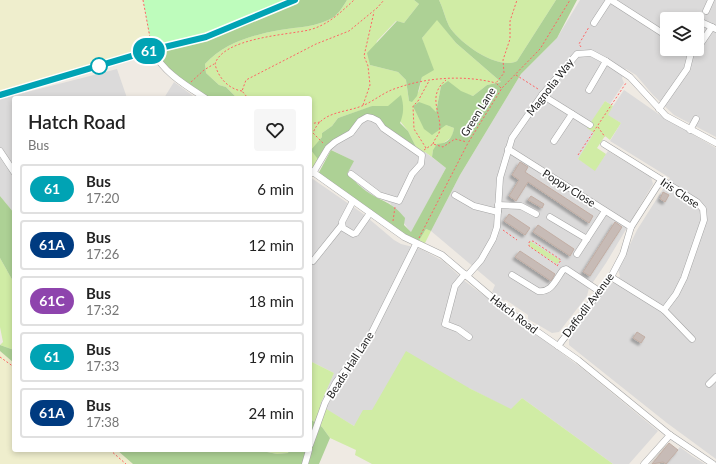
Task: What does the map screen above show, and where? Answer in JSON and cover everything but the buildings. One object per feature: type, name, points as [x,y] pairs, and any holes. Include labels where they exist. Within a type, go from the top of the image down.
[{"type":"street","points":[[0,95],[152,50],[206,37],[295,0]]},
{"type":"street","points":[[594,23],[610,0],[660,32]]},
{"type":"street","points":[[706,11],[711,0]]},
{"type":"street","points":[[704,23],[714,28],[704,40]]},
{"type":"street","points":[[152,50],[158,60],[187,86],[202,96]]},
{"type":"street","name":"Magnolia Way","points":[[469,337],[458,329],[442,324],[455,286],[490,248],[497,227],[500,178],[508,149],[518,129],[543,94],[570,60],[577,54],[584,52],[591,53],[606,61],[630,77],[666,116],[716,143]]},
{"type":"street","points":[[659,109],[687,69],[690,56]]},
{"type":"street","points":[[589,90],[606,61]]},
{"type":"street","points":[[543,94],[590,125]]},
{"type":"street","points":[[554,141],[572,114]]},
{"type":"street","points":[[312,172],[328,148],[335,142],[351,133],[360,121],[367,117],[378,122],[383,128],[420,153],[423,158],[421,164],[412,174],[404,195],[399,201],[379,195],[351,174]]},
{"type":"street","points":[[690,130],[696,119]]},
{"type":"street","name":"Iris Close","points":[[604,144],[697,202],[703,209],[704,220],[684,278],[676,294],[664,310]]},
{"type":"street","name":"Poppy Close","points":[[508,149],[630,227]]},
{"type":"street","points":[[0,151],[12,169]]},
{"type":"street","name":"Hatch Road","points":[[312,172],[416,244],[442,255],[508,311],[558,346],[670,435],[713,464]]},
{"type":"street","name":"Daffodil Avenue","points":[[558,346],[611,277],[623,254],[630,227],[661,180]]},
{"type":"street","points":[[455,195],[474,206],[498,212]]},
{"type":"street","points":[[313,262],[341,226],[353,201]]},
{"type":"street","points":[[498,205],[521,206],[536,214]]},
{"type":"street","points":[[577,254],[605,211]]},
{"type":"street","points":[[341,226],[353,234],[356,233],[370,213]]},
{"type":"street","points":[[550,217],[560,219],[586,239]]},
{"type":"street","name":"Beads Hall Lane","points":[[312,439],[325,403],[336,382],[368,340],[416,244]]},
{"type":"street","points":[[512,275],[538,291],[543,292],[551,288],[563,270],[566,269],[599,291]]},
{"type":"street","points":[[611,277],[664,310],[692,339]]},
{"type":"street","points":[[709,384],[716,376]]},
{"type":"street","points":[[644,464],[670,435]]},
{"type":"street","points":[[305,464],[308,452]]},
{"type":"path","points":[[143,0],[152,50]]},
{"type":"path","points":[[187,86],[204,70],[215,64],[220,55],[240,44],[275,34],[308,30],[335,19],[354,0]]},
{"type":"path","points":[[242,90],[246,80],[316,44],[349,31],[374,11],[384,0]]},
{"type":"path","points":[[496,84],[504,73],[503,60],[510,39],[510,21],[517,0]]},
{"type":"path","name":"Green Lane","points":[[416,244],[468,143],[502,88],[540,49],[570,0]]},
{"type":"path","points":[[362,105],[370,85],[368,66],[364,56],[374,11]]},
{"type":"path","points":[[584,52],[579,44],[591,23],[594,23]]},
{"type":"path","points":[[215,64],[218,75],[224,81],[236,90],[242,90]]},
{"type":"path","points":[[515,75],[543,94]]},
{"type":"path","points":[[578,155],[630,77]]},
{"type":"path","points":[[328,148],[313,133],[321,122],[328,116],[341,110],[362,105],[396,88],[429,80],[478,78],[496,84],[502,88]]},
{"type":"path","points":[[420,153],[433,144],[439,132],[435,107],[439,85],[446,79]]},
{"type":"path","points":[[426,148],[414,129],[413,106],[418,101],[429,80]]},
{"type":"path","points":[[242,90],[246,96]]},
{"type":"path","points":[[312,124],[321,122]]},
{"type":"path","points":[[590,125],[597,126],[605,136],[604,144]]},
{"type":"path","points":[[433,144],[443,147],[455,139],[468,143]]},
{"type":"path","points":[[392,224],[397,200]]},
{"type":"path","points":[[497,227],[517,240]]},
{"type":"path","points":[[557,266],[561,260],[533,241],[529,242],[529,246],[557,266],[563,270]]},
{"type":"path","points":[[0,357],[12,366]]},
{"type":"path","points":[[112,452],[126,464]]},
{"type":"shaded area","points":[[580,0],[716,0],[716,137],[674,115],[653,95],[636,75],[626,69],[622,78],[624,83],[610,104],[605,101],[588,128],[595,133],[578,159],[595,170],[608,151],[651,177],[653,184],[606,263],[589,288],[587,296],[559,332],[552,333],[528,319],[528,315],[506,300],[503,301],[492,292],[495,285],[431,231],[460,175],[521,74],[557,38]]},
{"type":"shaded area","points":[[117,69],[126,96],[12,96],[12,211],[0,196],[0,99]]},
{"type":"shaded area","points":[[174,82],[193,96],[165,96]]},
{"type":"shaded area","points":[[624,90],[660,115],[716,148],[716,459],[667,423],[569,345],[569,337],[610,283],[615,283],[620,276],[618,269],[637,230],[670,178],[610,141],[621,123],[607,115]]},
{"type":"shaded area","points":[[367,117],[425,152],[446,168],[411,233],[390,203],[368,193],[347,174],[353,161],[328,148]]},
{"type":"shaded area","points":[[312,178],[362,213],[394,240],[401,244],[421,249],[443,261],[466,282],[583,369],[658,431],[629,464],[613,464],[522,398],[511,410],[469,388],[372,410],[354,426],[319,405],[334,373],[312,362]]},
{"type":"shaded area","points":[[680,447],[692,456],[705,464],[664,464]]},
{"type":"green space","points":[[0,0],[143,0],[152,50],[0,94]]},
{"type":"green space","points":[[143,0],[295,0],[206,37],[152,50]]},
{"type":"green space","points":[[295,0],[347,0],[334,17],[321,23],[249,37],[230,45],[213,57],[205,64],[206,73],[219,85],[226,87],[235,96],[202,96],[179,81],[152,50]]},
{"type":"green space","points":[[347,0],[414,0],[419,4],[404,23],[396,21],[377,41],[370,65],[398,72],[406,80],[409,101],[419,91],[422,77],[426,52],[422,38],[437,19],[456,43],[501,82],[487,85],[473,96],[441,86],[436,112],[446,125],[454,128],[452,137],[433,150],[432,157],[425,152],[422,154],[418,151],[408,131],[388,106],[373,106],[338,118],[332,126],[322,133],[322,137],[312,150],[312,96],[235,96],[226,87],[219,85],[206,73],[205,64],[230,45],[259,34],[321,23],[334,17]]},
{"type":"green space","points":[[414,0],[439,0],[449,26],[461,40],[469,47],[490,59],[509,63],[517,61],[556,0],[577,0],[557,38],[521,74],[460,175],[431,231],[426,229],[417,244],[317,176],[331,150],[354,161],[347,174],[366,191],[396,209],[405,218],[404,225],[411,232],[446,168],[432,157],[433,150],[437,144],[444,143],[449,140],[454,128],[446,125],[432,135],[424,129],[413,106],[419,102],[430,106],[436,112],[441,86],[448,81],[461,91],[473,96],[487,85],[501,82],[456,43],[437,20],[422,38],[434,70],[422,77],[417,96],[412,102],[409,101],[406,80],[398,72],[370,65],[367,53],[397,21],[404,23],[419,4]]},
{"type":"green space","points":[[439,0],[556,0],[517,61],[509,63],[490,59],[469,47],[461,40],[449,26]]},
{"type":"green space","points":[[401,95],[403,109],[400,123],[408,131],[418,151],[378,121],[367,117],[351,133],[335,142],[320,162],[312,151],[312,149],[322,137],[322,133],[332,126],[338,118],[372,106],[388,106]]},
{"type":"green space","points":[[605,101],[613,106],[608,115],[621,123],[610,140],[605,136],[597,148],[606,154],[595,171],[578,159],[594,133],[587,128]]},
{"type":"green space","points":[[312,150],[320,162],[312,168]]},
{"type":"green space","points":[[0,196],[12,211],[12,279],[0,258]]},
{"type":"green space","points":[[426,229],[431,231],[423,247],[417,244]]},
{"type":"green space","points":[[530,241],[560,260],[557,264],[529,246]]},
{"type":"green space","points":[[0,258],[12,279],[12,349],[0,345],[3,342],[0,327]]},
{"type":"green space","points":[[0,345],[12,349],[12,361],[0,351]]},
{"type":"green space","points":[[0,351],[12,361],[12,452],[119,452],[133,464],[0,464]]},
{"type":"green space","points":[[406,351],[469,388],[511,409],[522,398],[613,464],[372,464],[355,455],[356,450],[330,438],[322,427],[312,420],[312,362],[334,373],[320,405],[354,426],[363,410],[372,410]]},
{"type":"green space","points":[[312,420],[322,427],[330,438],[319,464],[133,464],[119,452],[267,452],[277,454],[312,452]]},
{"type":"green space","points":[[267,452],[288,452],[288,453],[277,454]]},
{"type":"bus line","name":"61","points":[[0,95],[152,50],[206,37],[295,0]]}]
